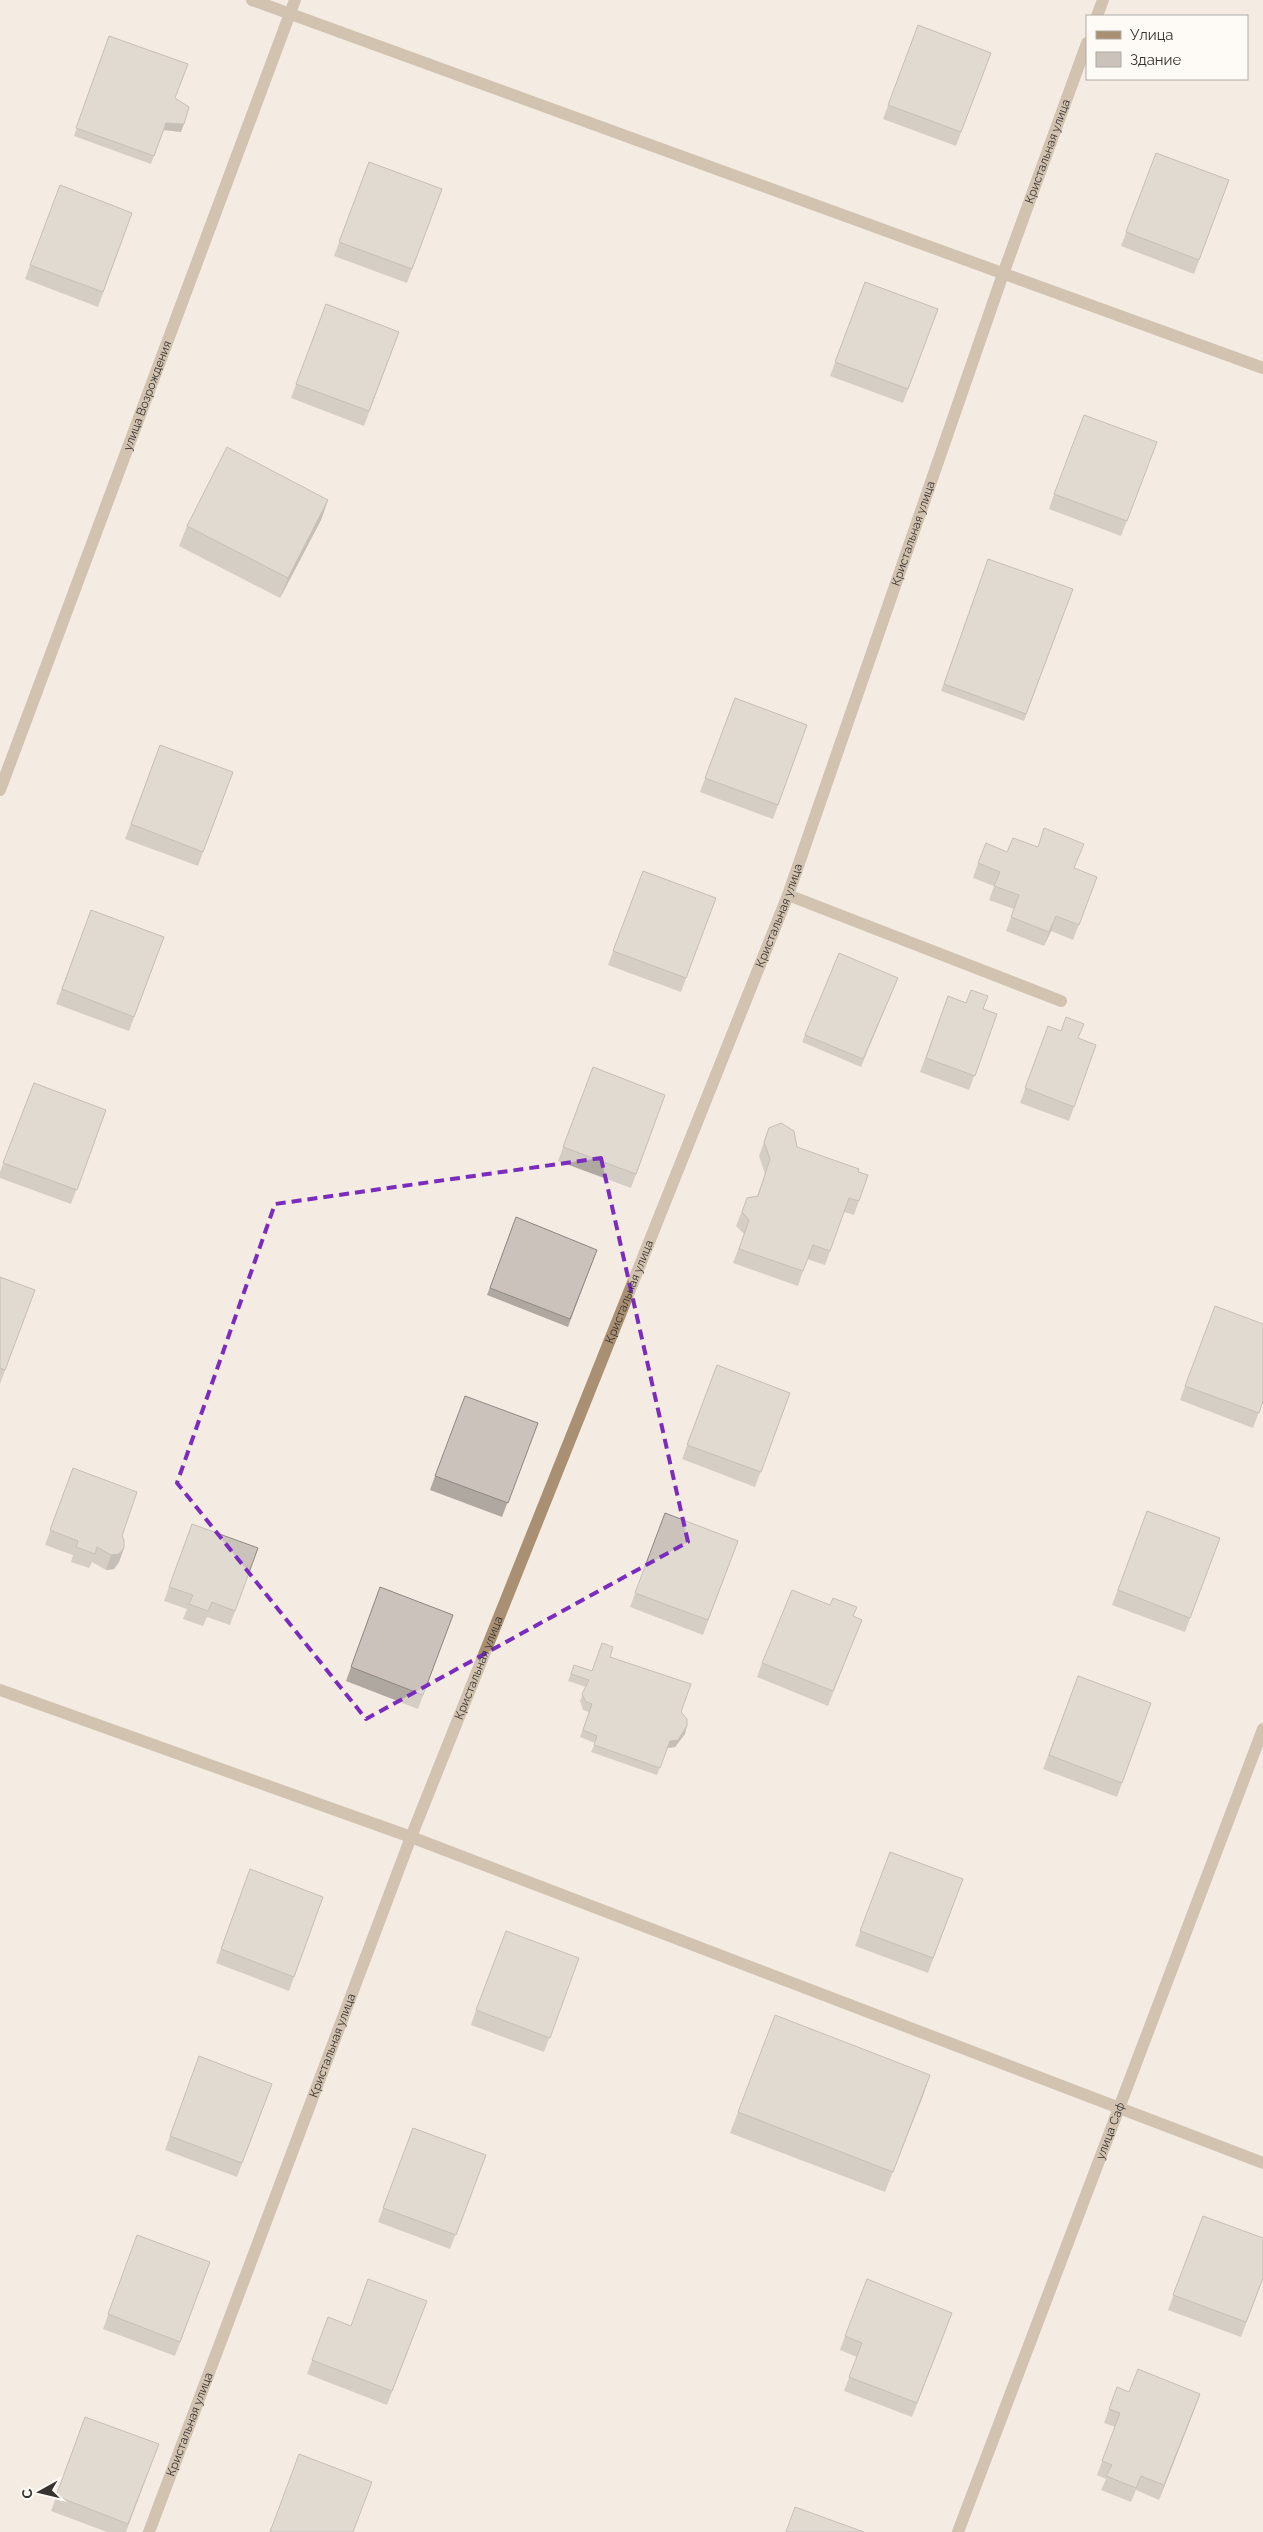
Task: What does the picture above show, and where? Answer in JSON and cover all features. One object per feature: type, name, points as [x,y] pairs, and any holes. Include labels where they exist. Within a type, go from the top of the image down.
[{"type":"street","points":[[252,0],[1263,368]]},
{"type":"street","name":"улица Возрождения","points":[[0,790],[295,0]]},
{"type":"street","points":[[1097,15],[1102,0]]},
{"type":"street","name":"Кристальная улица","points":[[149,2532],[411,1837],[788,895],[1003,274],[1086,46]]},
{"type":"street","points":[[788,895],[1061,1001]]},
{"type":"street","points":[[0,1690],[411,1837],[1263,2163]]},
{"type":"street","name":"улица Саф","points":[[958,2532],[1263,1729]]},
{"type":"highlighted area","points":[[601,1158],[688,1542],[366,1719],[177,1483],[275,1204]]},
{"type":"building","points":[[918,25],[991,53],[961,132],[888,105]]},
{"type":"building","points":[[109,36],[188,64],[175,98],[189,107],[184,124],[166,123],[154,156],[76,128]]},
{"type":"building","points":[[1156,153],[1229,180],[1199,260],[1126,232]]},
{"type":"building","points":[[369,162],[442,189],[412,269],[339,242]]},
{"type":"building","points":[[60,185],[132,213],[103,292],[30,265]]},
{"type":"building","points":[[865,282],[938,309],[908,389],[835,362]]},
{"type":"building","points":[[326,304],[399,332],[369,411],[296,384]]},
{"type":"building","points":[[1084,415],[1157,442],[1127,521],[1054,494]]},
{"type":"building","points":[[227,447],[328,500],[288,578],[187,526]]},
{"type":"building","points":[[988,559],[1073,589],[1026,714],[944,684]]},
{"type":"building","points":[[735,698],[807,725],[778,805],[705,778]]},
{"type":"building","points":[[160,745],[233,772],[203,852],[131,824]]},
{"type":"building","points":[[1044,828],[1084,844],[1074,868],[1097,877],[1079,925],[1056,916],[1049,932],[1011,917],[1019,895],[994,886],[1000,872],[978,863],[986,843],[1007,852],[1013,838],[1038,847]]},
{"type":"building","points":[[643,871],[716,898],[686,978],[613,951]]},
{"type":"building","points":[[91,910],[164,937],[134,1017],[62,989]]},
{"type":"building","points":[[839,953],[898,978],[863,1059],[805,1035]]},
{"type":"building","points":[[971,990],[988,996],[983,1009],[997,1014],[975,1076],[926,1058],[948,996],[966,1003]]},
{"type":"building","points":[[1066,1017],[1084,1024],[1078,1038],[1096,1045],[1074,1107],[1025,1088],[1048,1026],[1061,1031]]},
{"type":"building","points":[[593,1067],[665,1095],[636,1174],[563,1147]]},
{"type":"building","points":[[34,1083],[106,1110],[77,1190],[3,1163]]},
{"type":"building","points":[[781,1123],[794,1131],[797,1147],[859,1169],[858,1172],[868,1175],[859,1201],[849,1198],[830,1251],[813,1245],[803,1271],[739,1249],[749,1220],[742,1212],[747,1198],[758,1196],[770,1159],[764,1142],[769,1128]]},
{"type":"building","points":[[516,1217],[597,1250],[570,1319],[490,1288]]},
{"type":"building","points":[[0,1277],[35,1290],[5,1370],[0,1368]]},
{"type":"building","points":[[1215,1306],[1263,1324],[1263,1401],[1259,1413],[1185,1386]]},
{"type":"building","points":[[717,1365],[790,1393],[761,1472],[687,1445]]},
{"type":"building","points":[[465,1396],[538,1423],[508,1503],[435,1476]]},
{"type":"building","points":[[73,1468],[137,1492],[122,1536],[124,1548],[119,1554],[111,1555],[97,1547],[95,1554],[76,1547],[78,1541],[50,1530]]},
{"type":"building","points":[[1147,1511],[1220,1538],[1190,1618],[1118,1590]]},
{"type":"building","points":[[665,1513],[738,1541],[708,1620],[635,1593]]},
{"type":"building","points":[[192,1524],[258,1548],[235,1611],[212,1602],[208,1611],[189,1604],[193,1595],[169,1587]]},
{"type":"building","points":[[380,1587],[453,1615],[423,1695],[351,1667]]},
{"type":"building","points":[[792,1590],[830,1605],[833,1598],[857,1607],[853,1616],[862,1620],[833,1691],[762,1663]]},
{"type":"building","points":[[602,1643],[613,1647],[610,1657],[691,1684],[681,1712],[687,1719],[687,1726],[678,1740],[670,1741],[660,1768],[594,1745],[597,1736],[583,1730],[592,1704],[586,1702],[582,1694],[589,1680],[571,1674],[574,1665],[592,1671]]},
{"type":"building","points":[[1078,1676],[1151,1703],[1122,1783],[1049,1755]]},
{"type":"building","points":[[890,1852],[963,1879],[933,1958],[860,1931]]},
{"type":"building","points":[[250,1869],[323,1897],[294,1977],[221,1949]]},
{"type":"building","points":[[506,1931],[579,1958],[550,2038],[476,2010]]},
{"type":"building","points":[[775,2015],[930,2075],[893,2172],[738,2112]]},
{"type":"building","points":[[199,2056],[272,2084],[242,2163],[170,2136]]},
{"type":"building","points":[[413,2128],[486,2155],[456,2235],[383,2208]]},
{"type":"building","points":[[1203,2216],[1263,2238],[1263,2278],[1246,2322],[1173,2295]]},
{"type":"building","points":[[137,2235],[210,2262],[180,2342],[108,2314]]},
{"type":"building","points":[[368,2279],[427,2301],[392,2391],[312,2360],[328,2317],[351,2326]]},
{"type":"building","points":[[867,2279],[952,2313],[917,2403],[849,2377],[862,2343],[845,2336]]},
{"type":"building","points":[[1138,2369],[1200,2394],[1164,2485],[1141,2476],[1136,2488],[1106,2476],[1112,2465],[1102,2461],[1120,2413],[1109,2409],[1117,2387],[1129,2392]]},
{"type":"building","points":[[85,2417],[159,2444],[128,2524],[56,2496]]},
{"type":"building","points":[[299,2454],[372,2482],[353,2532],[270,2532]]},
{"type":"building","points":[[795,2507],[864,2532],[786,2532]]}]
